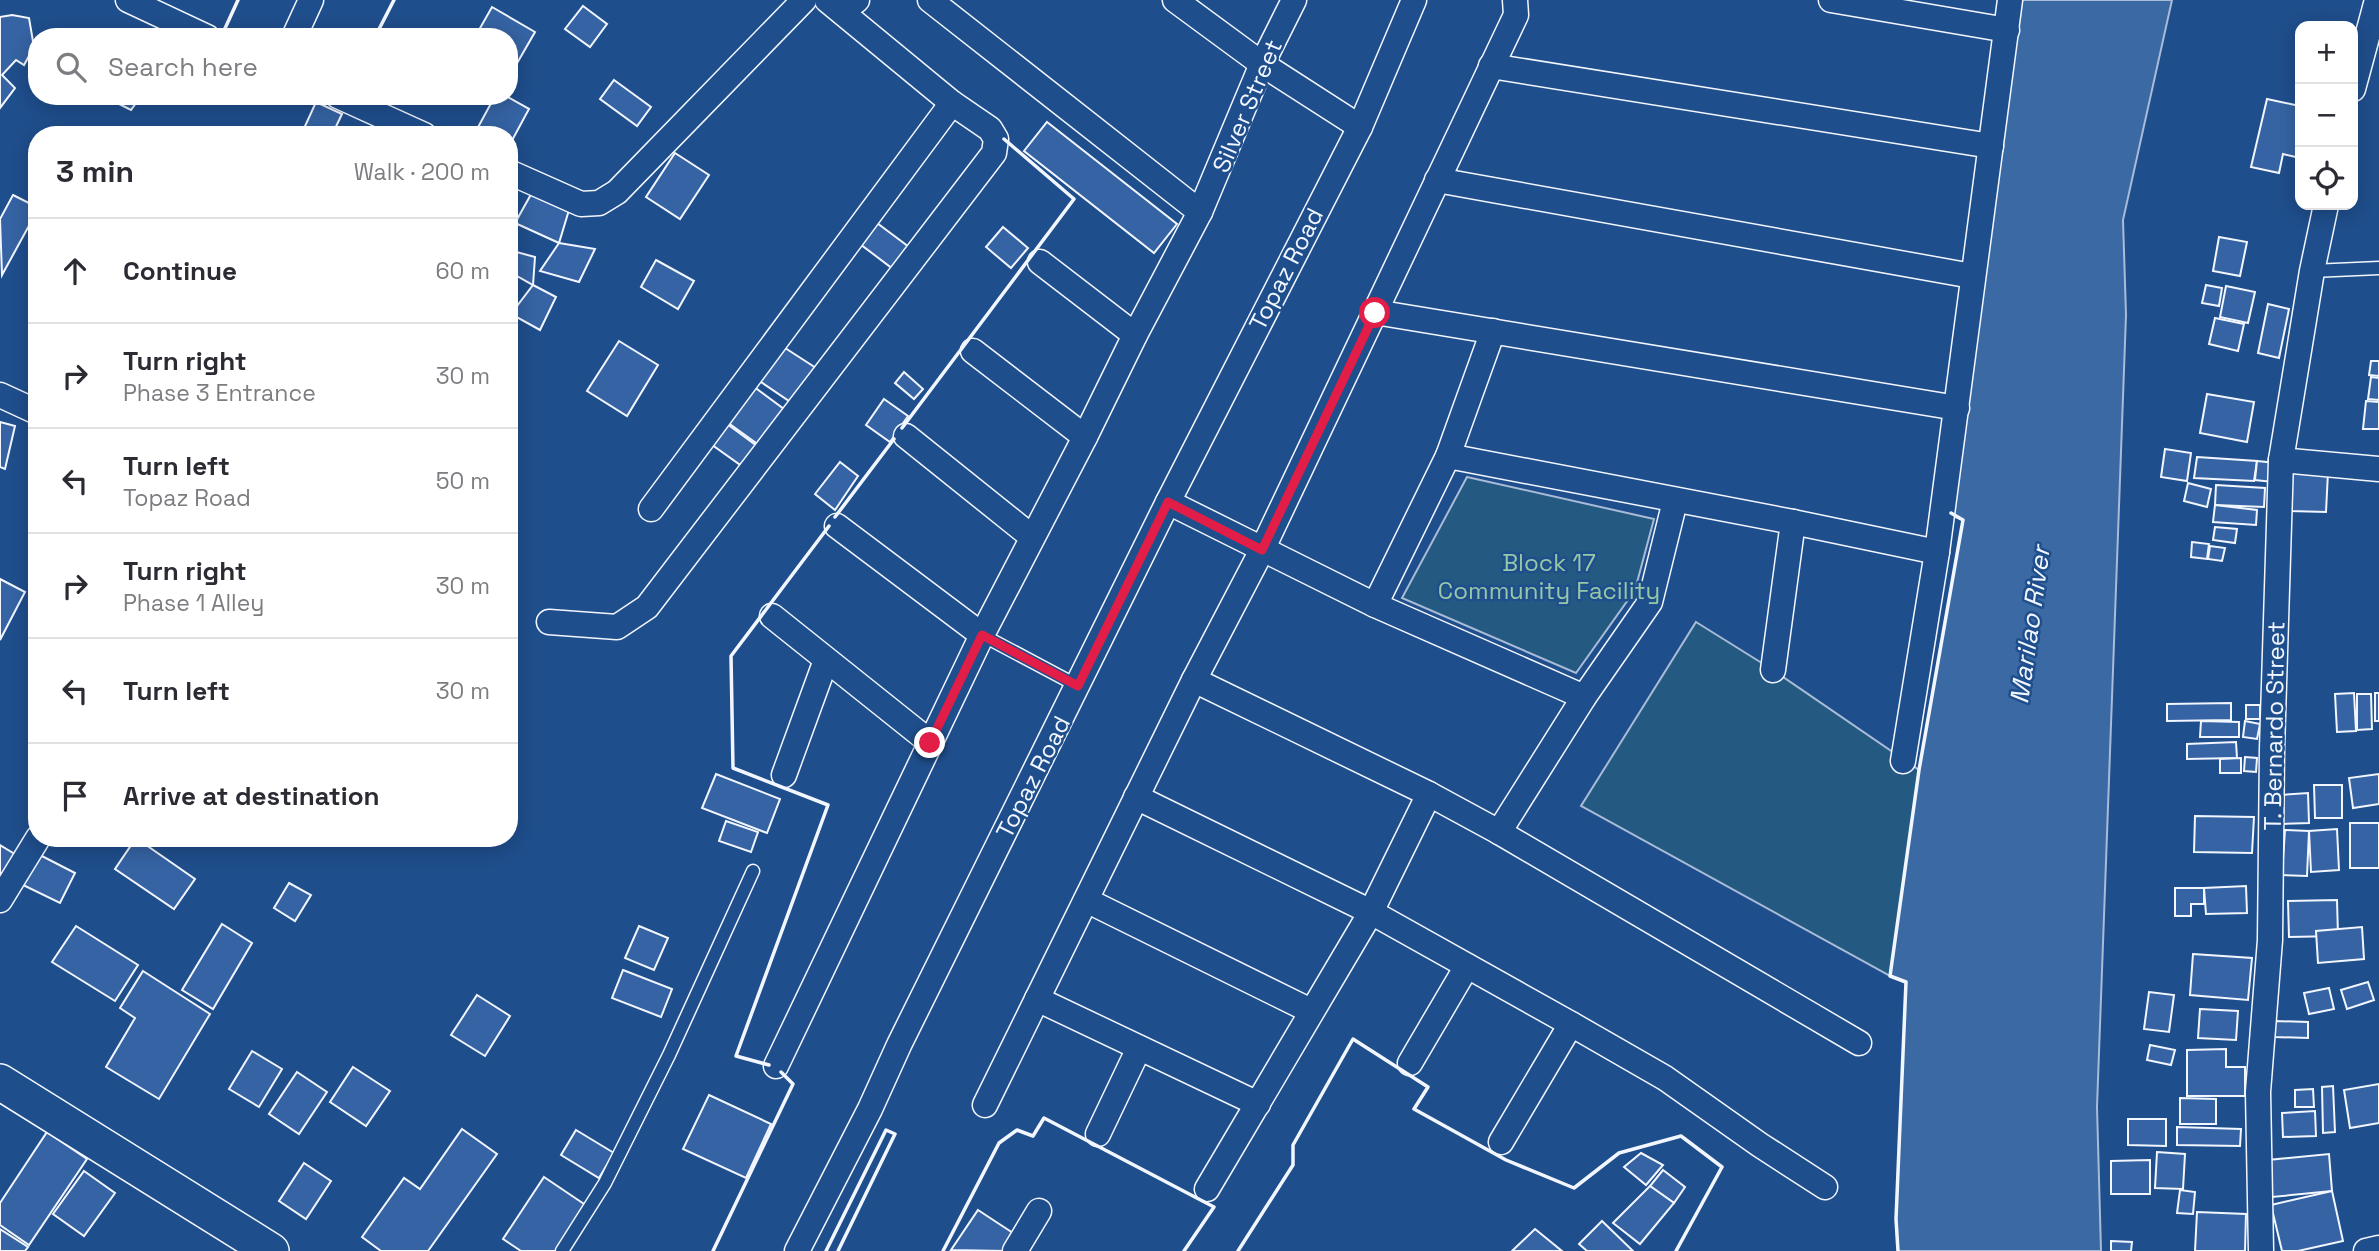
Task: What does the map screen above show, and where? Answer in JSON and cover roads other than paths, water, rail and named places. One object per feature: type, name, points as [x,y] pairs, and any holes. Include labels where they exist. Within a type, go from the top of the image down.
[{"type":"main road","points":[[0,1082],[271,1251]]},
{"type":"street","points":[[128,0],[188,28]]},
{"type":"street","points":[[298,28],[311,0]]},
{"type":"street","points":[[518,177],[581,204],[600,203],[617,192],[804,0]]},
{"type":"street","points":[[550,622],[617,627],[647,607],[995,153],[996,139],[990,129],[952,103],[827,0]]},
{"type":"street","points":[[930,0],[1200,212]]},
{"type":"street","points":[[1175,0],[1262,64],[1360,127]]},
{"type":"street","name":"Silver Street","points":[[776,1066],[982,635],[1200,212],[1262,64],[1294,0]]},
{"type":"street","name":"Topaz Road","points":[[797,1251],[870,1109],[899,1045],[1168,502],[1360,127],[1414,0]]},
{"type":"street","points":[[985,1105],[1194,680],[1262,550],[1516,15],[1515,0]]},
{"type":"street","points":[[1831,0],[2007,30]]},
{"type":"street","points":[[1903,761],[1937,552],[2010,0]]},
{"type":"street","points":[[2354,84],[2377,0]]},
{"type":"street","points":[[1491,66],[1991,146]]},
{"type":"street","points":[[651,509],[952,103]]},
{"type":"street","points":[[358,105],[404,126]]},
{"type":"street","points":[[1437,180],[1972,276]]},
{"type":"street","name":"T. Bernardo Street","points":[[2261,1251],[2258,1092],[2270,940],[2272,749],[2281,460],[2312,271],[2325,210]]},
{"type":"street","points":[[1040,261],[1135,335]]},
{"type":"street","points":[[1375,313],[1957,408]]},
{"type":"street","points":[[1375,605],[1448,456],[1493,331]]},
{"type":"street","points":[[973,351],[1085,437]]},
{"type":"street","points":[[0,395],[28,408]]},
{"type":"street","points":[[906,436],[1032,537]]},
{"type":"street","points":[[1448,456],[1937,552]]},
{"type":"street","points":[[2281,460],[2379,469]]},
{"type":"street","points":[[1499,832],[1584,697],[1650,602],[1675,501]]},
{"type":"street","points":[[1168,502],[1375,605],[1584,697]]},
{"type":"street","points":[[1773,670],[1793,522]]},
{"type":"street","points":[[836,526],[982,635]]},
{"type":"street","points":[[772,616],[930,743]]},
{"type":"street","points":[[784,775],[826,660]]},
{"type":"street","points":[[1194,680],[1429,794],[1499,832],[1859,1044]]},
{"type":"street","points":[[1207,1189],[1371,912],[1429,794]]},
{"type":"street","points":[[1136,797],[1371,912],[1571,1024],[1665,1078],[1825,1187]]},
{"type":"street","points":[[0,900],[32,847]]},
{"type":"street","points":[[1086,900],[1311,1011]]},
{"type":"street","points":[[1410,1063],[1467,966]]},
{"type":"street","points":[[1037,999],[1258,1104]]},
{"type":"street","points":[[1501,1142],[1571,1024]]},
{"type":"street","points":[[1098,1134],[1139,1048]]},
{"type":"street","points":[[1015,1251],[1039,1211]]},
{"type":"street","points":[[2366,1251],[2379,1248]]},
{"type":"lane","points":[[2312,271],[2379,268]]},
{"type":"lane","points":[[982,635],[1078,686]]},
{"type":"lane","points":[[562,1251],[605,1183],[664,1067],[752,871]]},
{"type":"water","name":"Marilao River","points":[[2022,0],[2172,0],[2123,220],[2126,315],[2097,1107],[2101,1251],[1898,1251],[1896,1219],[1906,983],[1890,976],[1919,770],[1963,520],[1950,515]]},
{"type":"park label","name":"Block 17 Community Facility","points":[[1549,576]]}]
